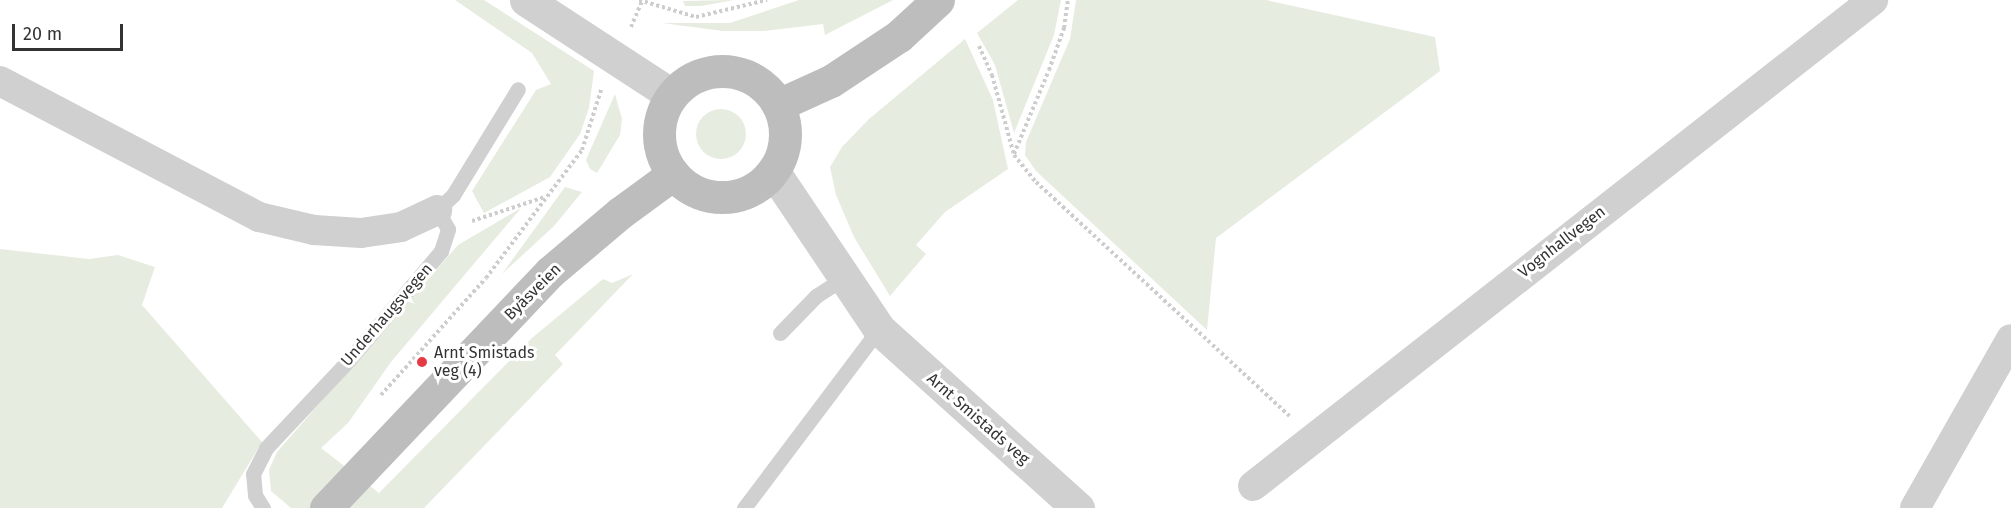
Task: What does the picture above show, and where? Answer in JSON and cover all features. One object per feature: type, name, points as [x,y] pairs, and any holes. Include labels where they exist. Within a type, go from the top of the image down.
[{"type":"main road","points":[[778,105],[840,75],[899,36],[938,0]]},
{"type":"main road","points":[[728,71],[748,76],[766,88],[778,105],[785,128],[783,150],[773,171],[756,187],[735,195],[712,197],[690,189],[673,174],[662,155],[658,135],[662,114],[672,95],[687,81],[707,73],[728,71]]},
{"type":"main road","name":"Byåsveien","points":[[326,508],[550,272],[620,213],[673,174]]},
{"type":"street","points":[[526,0],[672,95]]},
{"type":"street","name":"Vognhallvegen","points":[[1252,486],[1873,0]]},
{"type":"street","points":[[0,81],[259,217],[314,231],[361,233],[443,220]]},
{"type":"street","name":"Arnt Smistads veg","points":[[773,171],[842,279],[879,329],[1078,508]]},
{"type":"street","points":[[1915,508],[2011,339]]},
{"type":"lane","points":[[443,220],[453,195],[518,89]]},
{"type":"lane","name":"Underhaugsvegen","points":[[263,508],[255,495],[253,474],[266,448],[430,267],[441,251],[443,220]]},
{"type":"lane","points":[[780,333],[816,296],[842,279]]},
{"type":"lane","points":[[744,508],[879,329]]},
{"type":"path","points":[[634,22],[642,0],[696,17],[767,0]]},
{"type":"path","points":[[1014,155],[1064,28],[1068,0]]},
{"type":"path","points":[[979,46],[992,75],[1014,155],[1036,182],[1311,438]]},
{"type":"path","points":[[379,397],[486,278],[582,150],[603,80]]},
{"type":"path","points":[[443,220],[546,197]]},
{"type":"shaded area","points":[[455,0],[484,0],[594,71],[589,108],[580,134],[550,177],[484,213],[472,191],[536,90],[551,84],[532,53]]},
{"type":"shaded area","points":[[734,0],[701,6],[685,6],[683,1]]},
{"type":"shaded area","points":[[799,0],[893,0],[825,35],[823,24],[764,31],[723,31],[662,23],[730,23]]},
{"type":"shaded area","points":[[1018,0],[1061,0],[1054,35],[1014,133],[995,65],[977,33]]},
{"type":"shaded area","points":[[1076,0],[1266,0],[1435,37],[1440,71],[1216,238],[1207,330],[1036,171],[1025,155],[1026,142],[1070,39]]},
{"type":"shaded area","points":[[965,39],[993,100],[1008,169],[945,212],[916,245],[926,254],[890,296],[854,237],[836,195],[830,167],[842,147],[869,119]]},
{"type":"shaded area","points":[[615,94],[622,119],[620,135],[597,173],[590,169],[586,160]]},
{"type":"shaded area","points":[[721,109],[730,111],[741,120],[746,134],[744,143],[735,154],[721,159],[712,157],[701,148],[696,134],[698,125],[707,114]]},
{"type":"shaded area","points":[[565,187],[582,192],[554,226],[502,274]]},
{"type":"shaded area","points":[[521,208],[391,362],[348,423],[321,448],[379,493],[532,338],[603,279],[612,283],[633,274],[555,355],[563,364],[424,508],[291,508],[271,491],[269,470],[277,452],[458,245]]},
{"type":"shaded area","points":[[0,249],[89,259],[118,255],[155,267],[142,305],[262,442],[222,508],[0,508]]},
{"type":"place","name":"Arnt Smistads veg (4)","points":[[422,362]]}]
